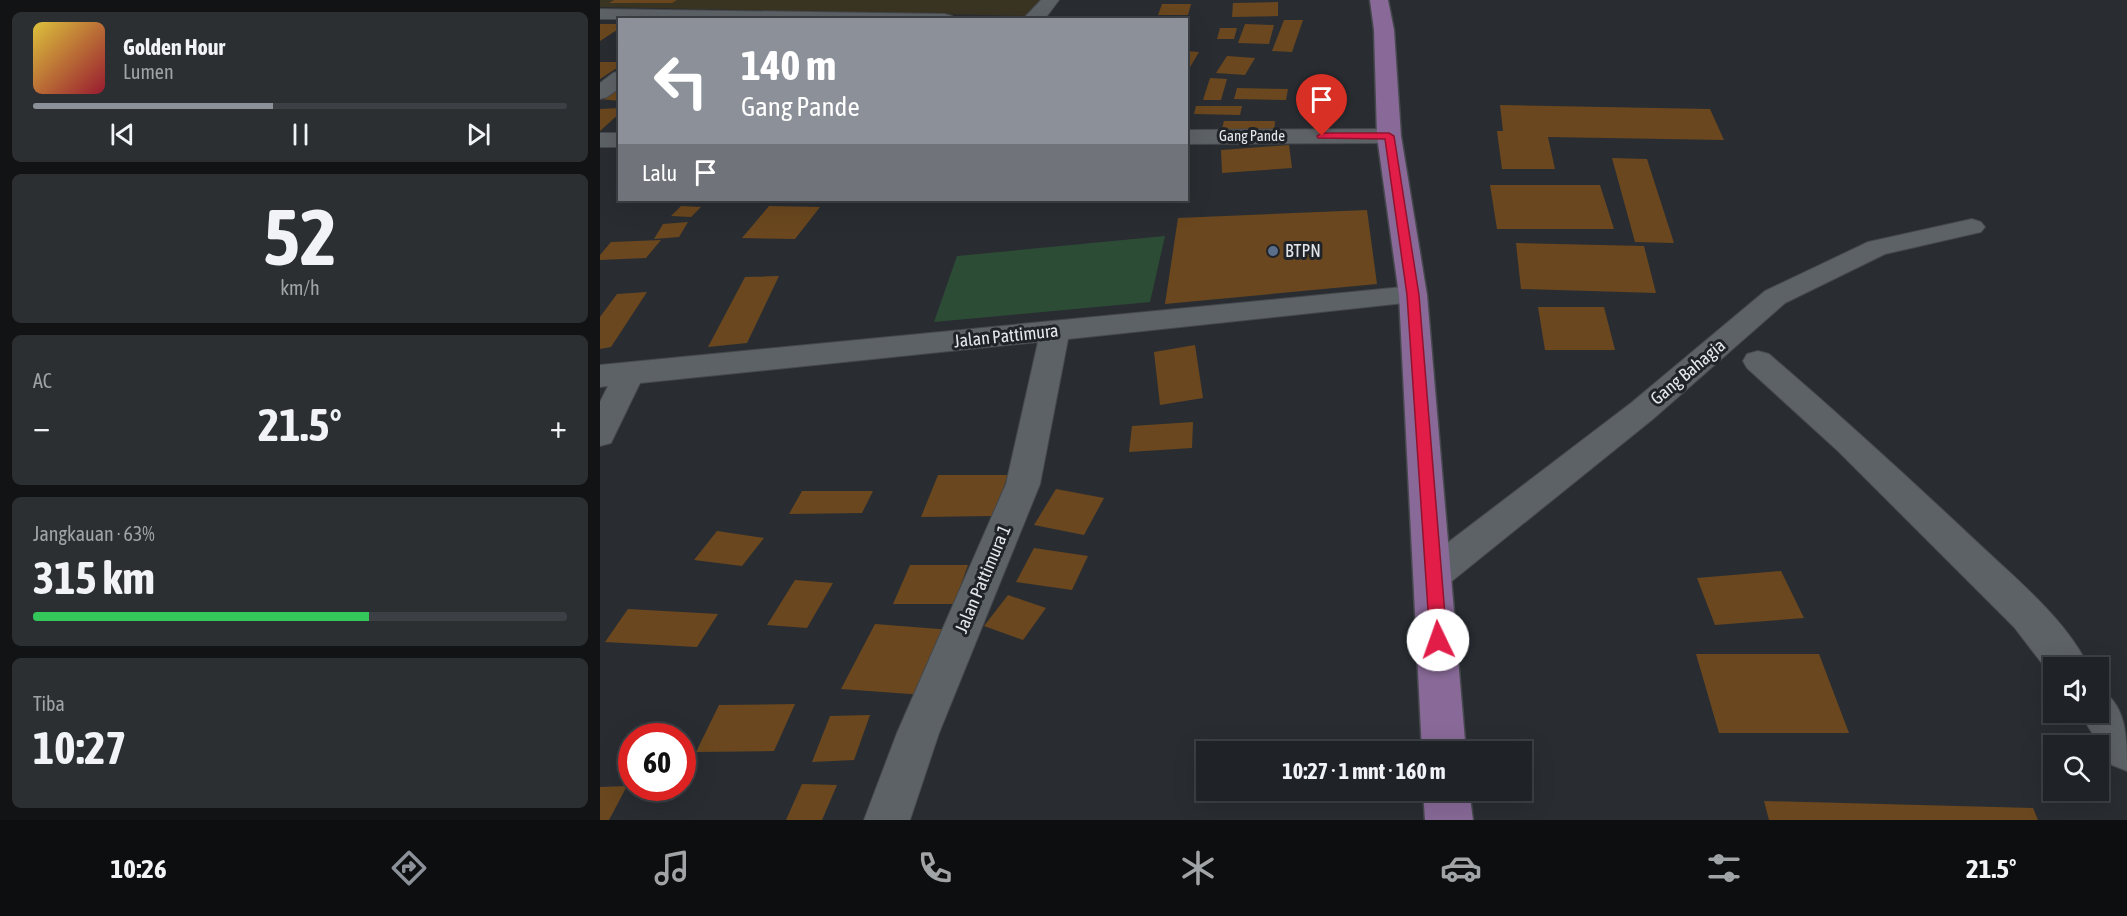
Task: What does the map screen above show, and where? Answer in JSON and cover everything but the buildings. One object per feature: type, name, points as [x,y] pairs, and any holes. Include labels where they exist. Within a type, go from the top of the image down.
[{"type":"main road","points":[[1379,0],[1384,30],[1389,136],[1413,295],[1431,524],[1443,741]]},
{"type":"main road","points":[[1447,801],[1449,820]]},
{"type":"street","points":[[1034,18],[1050,0]]},
{"type":"street","points":[[600,14],[777,18]]},
{"type":"street","points":[[600,93],[618,79]]},
{"type":"street","name":"Gang Pande","points":[[1188,137],[1389,136]]},
{"type":"street","points":[[600,140],[618,140]]},
{"type":"street","name":"Gang Bahagia","points":[[1434,574],[1642,411],[1775,297],[1877,248],[1972,227]]},
{"type":"street","name":"Jalan Pattimura","points":[[615,375],[1413,295]]},
{"type":"street","name":"Jalan Pattimura 1","points":[[887,820],[918,733],[1023,484],[1055,331]]},
{"type":"street","points":[[1758,361],[1850,442],[2028,615],[2060,657]]},
{"type":"street","points":[[600,434],[615,375]]},
{"type":"street","points":[[2108,723],[2127,750]]},
{"type":"shaded area","points":[[600,0],[1042,0],[1028,16],[600,7]]},
{"type":"green space","points":[[1165,236],[1150,302],[934,322],[957,256]]},
{"type":"place","name":"BTPN","points":[[1273,251]]},
{"type":"route","points":[[1322,136],[1389,136],[1413,295],[1438,640]]}]
